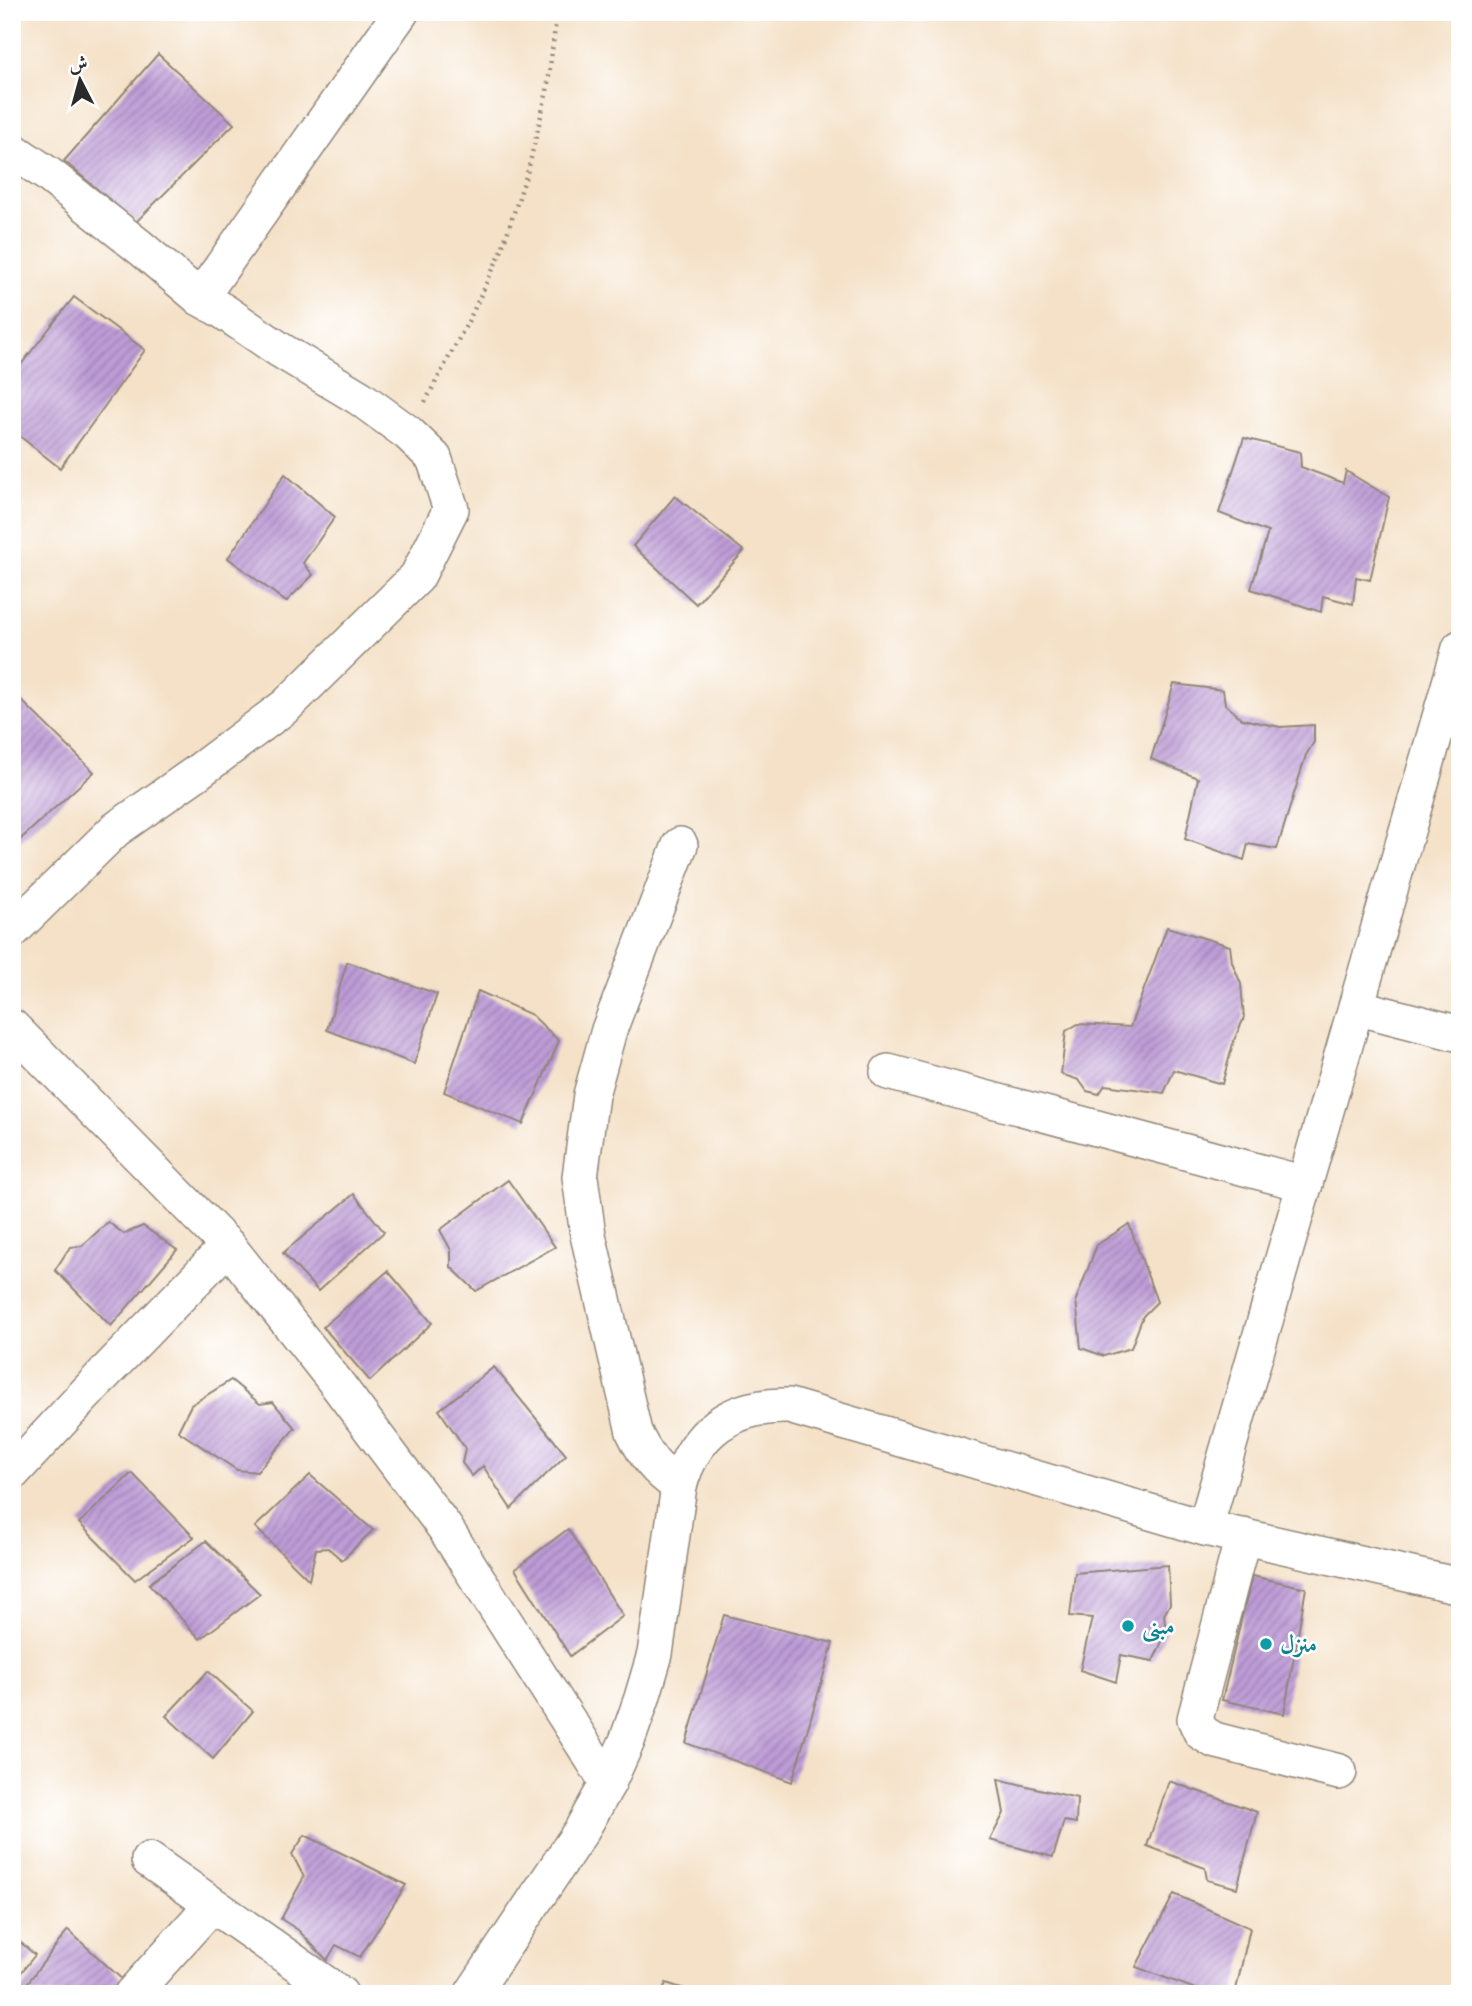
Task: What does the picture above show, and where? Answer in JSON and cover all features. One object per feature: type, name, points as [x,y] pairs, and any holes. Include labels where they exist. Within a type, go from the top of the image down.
[{"type":"street","points":[[200,298],[401,12]]},
{"type":"street","points":[[12,150],[49,175],[141,247],[200,298],[360,398],[408,433],[434,458],[451,509],[417,577],[286,706],[115,830],[12,931]]},
{"type":"street","points":[[1205,1528],[1460,648]]},
{"type":"street","points":[[679,1486],[652,1464],[634,1432],[588,1235],[580,1177],[590,1095],[609,1030],[680,845]]},
{"type":"street","points":[[1356,1007],[1460,1034]]},
{"type":"street","points":[[12,1027],[228,1246],[334,1380],[445,1528],[608,1783]]},
{"type":"street","points":[[888,1072],[1305,1184]]},
{"type":"street","points":[[12,1473],[228,1246]]},
{"type":"street","points":[[472,1994],[581,1831],[608,1783],[642,1698],[654,1654],[684,1468],[692,1451],[704,1437],[734,1415],[770,1406],[789,1406],[1205,1528],[1460,1586]]},
{"type":"street","points":[[1243,1536],[1195,1718],[1198,1726],[1201,1732],[1214,1740],[1339,1772]]},
{"type":"street","points":[[149,1860],[340,1994]]},
{"type":"street","points":[[132,1994],[212,1905]]},
{"type":"path","points":[[408,433],[470,318],[501,252],[528,170],[547,91],[557,12]]},
{"type":"building","points":[[158,54],[234,124],[136,222],[64,161]]},
{"type":"building","points":[[74,297],[145,350],[60,468],[12,430],[12,376]]},
{"type":"building","points":[[1244,438],[1300,452],[1301,467],[1343,483],[1346,471],[1389,497],[1370,580],[1356,577],[1353,604],[1323,596],[1321,612],[1251,589],[1268,532],[1219,513]]},
{"type":"building","points":[[285,474],[335,517],[303,563],[313,575],[286,602],[228,558]]},
{"type":"building","points":[[675,496],[744,551],[696,604],[633,546]]},
{"type":"building","points":[[1174,684],[1223,690],[1225,704],[1242,719],[1280,727],[1314,725],[1314,742],[1306,755],[1277,849],[1248,844],[1244,860],[1185,839],[1198,778],[1151,759]]},
{"type":"building","points":[[12,691],[94,772],[12,847]]},
{"type":"building","points":[[1167,927],[1230,946],[1232,962],[1241,984],[1244,1018],[1234,1040],[1222,1084],[1174,1070],[1164,1093],[1105,1085],[1099,1094],[1087,1091],[1079,1080],[1061,1074],[1066,1031],[1078,1024],[1130,1027]]},
{"type":"building","points":[[347,962],[437,994],[414,1064],[327,1030]]},
{"type":"building","points":[[478,991],[532,1015],[559,1041],[523,1124],[444,1092]]},
{"type":"building","points":[[508,1180],[555,1247],[476,1291],[451,1267],[451,1250],[440,1230]]},
{"type":"building","points":[[354,1194],[384,1232],[318,1291],[283,1253]]},
{"type":"building","points":[[108,1222],[124,1234],[143,1226],[177,1250],[111,1326],[55,1270],[70,1247],[82,1246]]},
{"type":"building","points":[[1129,1224],[1157,1302],[1143,1316],[1131,1348],[1104,1356],[1081,1348],[1076,1300],[1097,1245]]},
{"type":"building","points":[[388,1271],[432,1323],[370,1381],[323,1327]]},
{"type":"building","points":[[494,1367],[566,1455],[511,1509],[483,1466],[472,1476],[462,1463],[465,1448],[439,1410]]},
{"type":"building","points":[[231,1380],[260,1404],[273,1402],[295,1428],[257,1472],[237,1470],[178,1431],[191,1405]]},
{"type":"building","points":[[132,1473],[194,1537],[135,1580],[79,1523]]},
{"type":"building","points":[[310,1475],[373,1530],[342,1560],[328,1548],[316,1549],[309,1580],[255,1527]]},
{"type":"building","points":[[568,1529],[623,1616],[570,1656],[515,1569]]},
{"type":"building","points":[[206,1541],[260,1594],[200,1639],[149,1584]]},
{"type":"building","name":"مبنى","points":[[1168,1565],[1170,1604],[1164,1615],[1166,1633],[1153,1661],[1121,1655],[1116,1682],[1080,1670],[1092,1618],[1070,1616],[1075,1573]]},
{"type":"building","name":"منزل","points":[[1252,1576],[1306,1588],[1284,1714],[1222,1700]]},
{"type":"building","points":[[724,1615],[833,1643],[792,1782],[686,1743]]},
{"type":"building","points":[[208,1671],[253,1711],[213,1759],[166,1716]]},
{"type":"building","points":[[998,1779],[1077,1798],[1076,1823],[1064,1821],[1053,1857],[990,1840],[1004,1813]]},
{"type":"building","points":[[1169,1781],[1257,1812],[1237,1888],[1207,1880],[1205,1868],[1147,1846]]},
{"type":"building","points":[[305,1835],[406,1885],[360,1957],[336,1945],[327,1960],[298,1930],[281,1919],[304,1877],[292,1854]]},
{"type":"building","points":[[1174,1894],[1250,1928],[1235,1994],[1209,1994],[1136,1967]]},
{"type":"building","points":[[68,1930],[125,1982],[114,1994],[19,1994]]},
{"type":"building","points":[[12,1935],[35,1955],[12,1984]]},
{"type":"building","points":[[666,1983],[697,1993],[697,1994],[661,1994]]},
{"type":"place","name":"مبنى","points":[[1128,1626]]},
{"type":"place","name":"منزل","points":[[1266,1644]]}]
